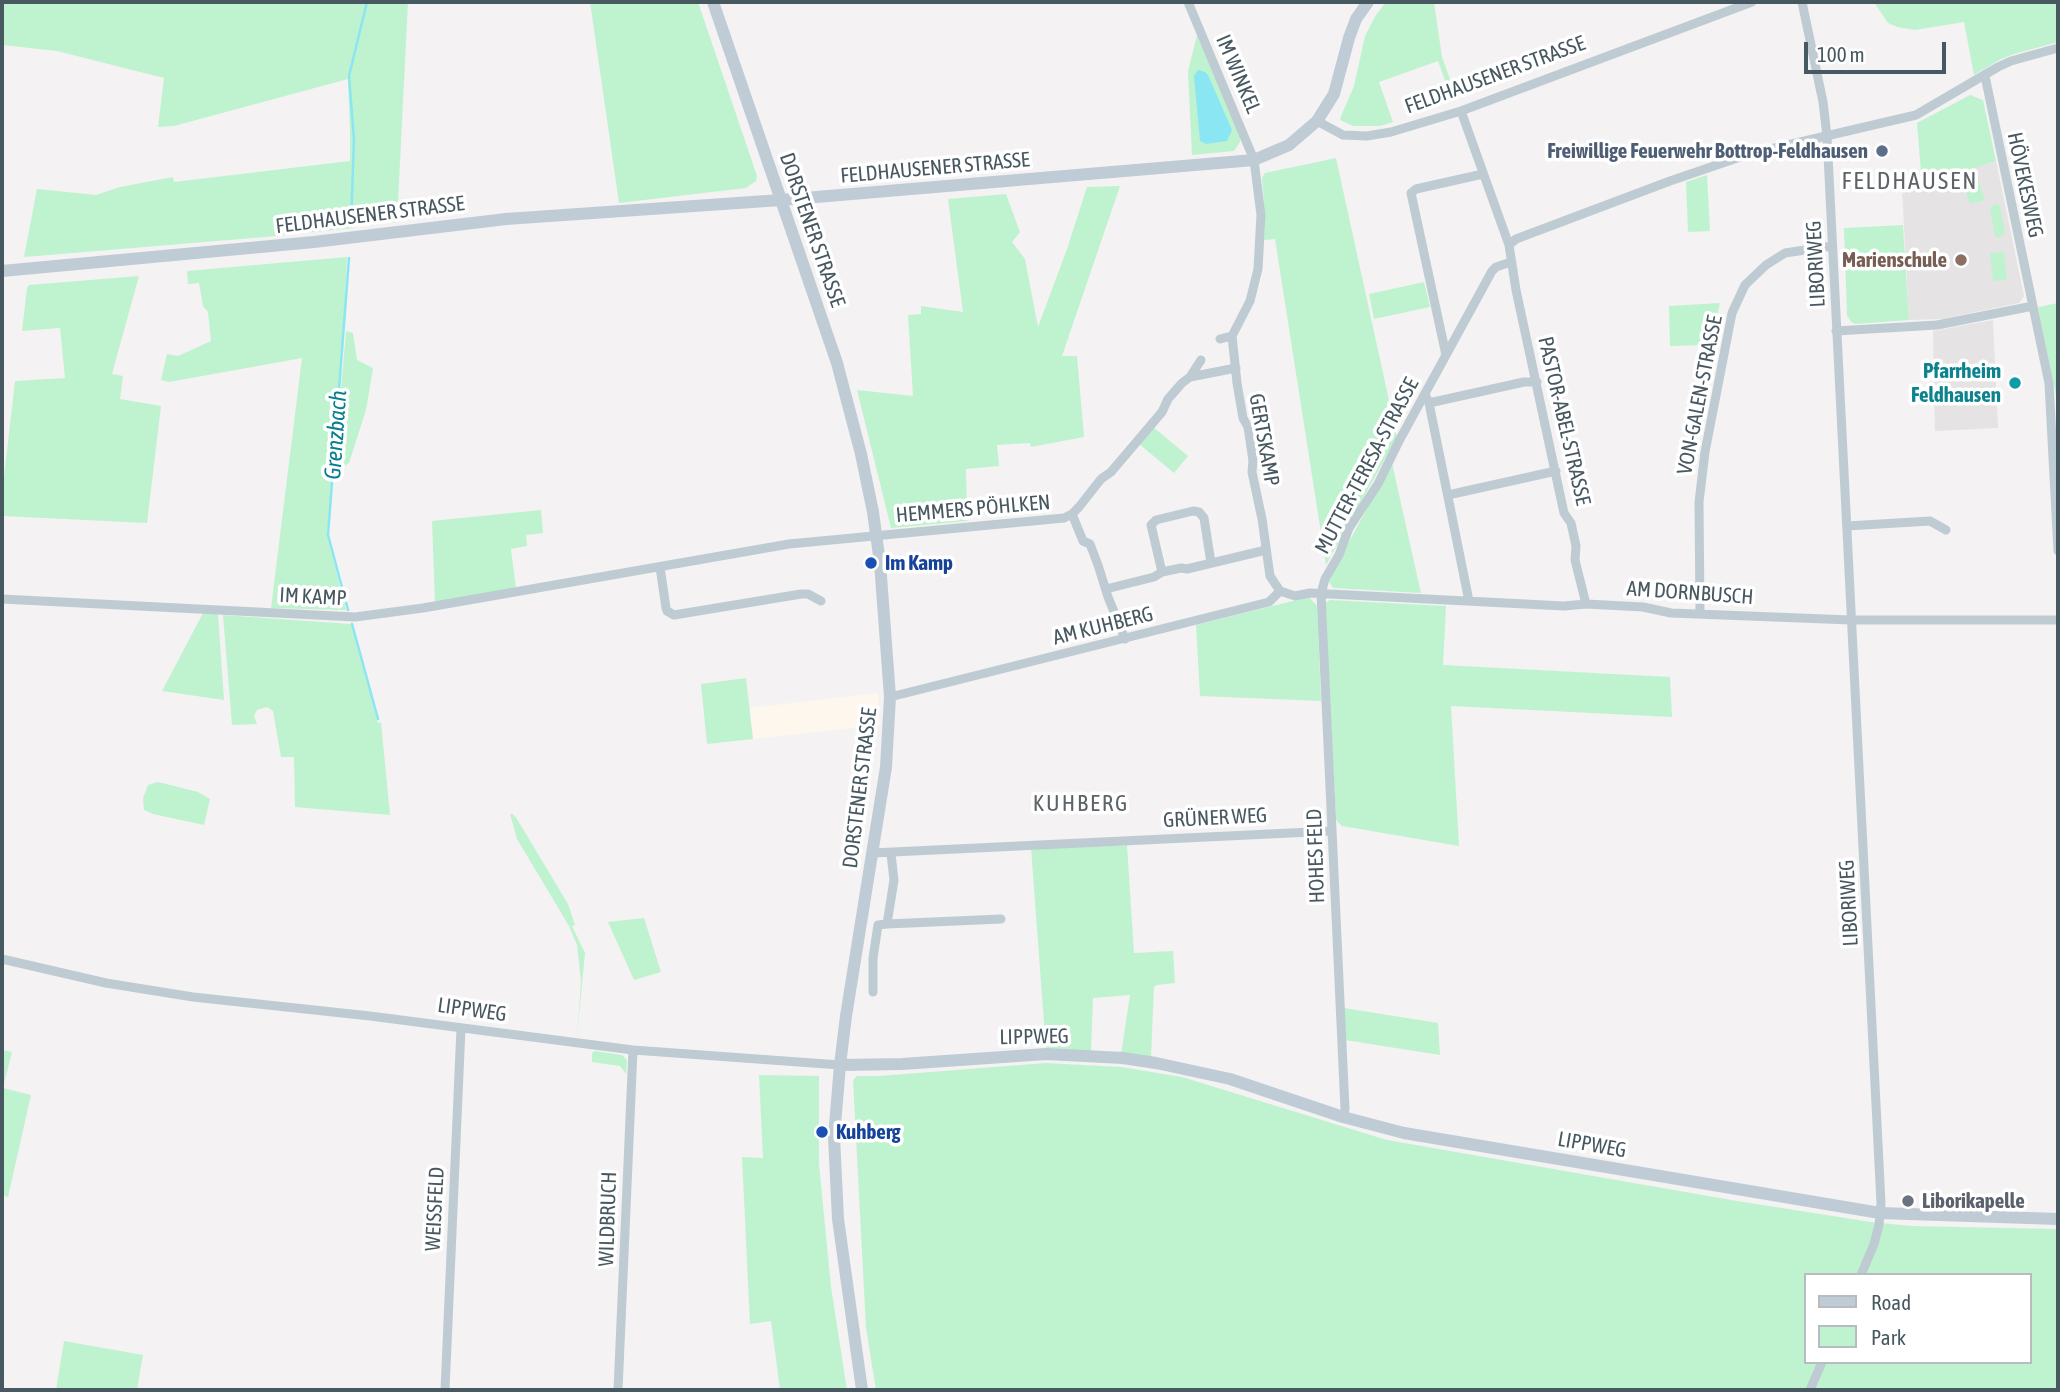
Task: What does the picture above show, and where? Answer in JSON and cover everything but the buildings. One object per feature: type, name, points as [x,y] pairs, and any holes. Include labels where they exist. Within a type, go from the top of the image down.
[{"type":"main road","name":"DORSTENER STRASSE","points":[[713,2],[837,363],[861,454],[876,535],[885,618],[890,698],[886,767],[839,1065],[834,1137],[838,1219],[862,1390]]},
{"type":"main road","points":[[1317,121],[1334,94],[1356,19],[1368,2]]},
{"type":"main road","name":"FELDHAUSENER STRASSE","points":[[2,271],[314,242],[506,219],[781,200],[1254,160],[1289,145],[1317,121]]},
{"type":"main road","name":"LIPPWEG","points":[[839,1065],[883,1065],[1046,1054],[1123,1058],[1230,1079],[1343,1117],[1404,1133],[1880,1213],[2058,1219]]},
{"type":"street","name":"IM WINKEL","points":[[1188,2],[1254,160]]},
{"type":"street","name":"FELDHAUSENER STRASSE","points":[[1317,121],[1343,135],[1367,136],[1391,132],[1461,111],[1752,2]]},
{"type":"street","name":"LIBORIWEG","points":[[1802,2],[1823,102],[1827,136],[1869,943],[1880,1213],[1874,1244],[1862,1273]]},
{"type":"street","points":[[1461,111],[1509,245],[1516,239],[1749,154],[1916,115],[2011,61],[2058,48]]},
{"type":"street","name":"HÖVEKESWEG","points":[[1985,76],[2049,383],[2058,551]]},
{"type":"street","points":[[1220,339],[1232,336],[1250,301],[1258,269],[1261,215],[1254,160]]},
{"type":"street","points":[[1446,355],[1411,193],[1416,189],[1483,174]]},
{"type":"street","name":"PASTOR-ABEL-STRASSE","points":[[1509,245],[1564,513],[1571,523],[1576,546],[1575,560],[1586,604]]},
{"type":"street","name":"VON-GALEN-STRASSE","points":[[1700,613],[1699,502],[1710,426],[1732,313],[1745,285],[1766,265],[1785,253],[1832,246]]},
{"type":"street","name":"MUTTER-TERESA-STRASSE","points":[[1321,594],[1325,579],[1339,555],[1349,528],[1427,399],[1446,355],[1492,271],[1511,262]]},
{"type":"street","points":[[1836,331],[1937,325],[2033,306]]},
{"type":"street","name":"GERTSKAMP","points":[[1232,336],[1271,580],[1280,591]]},
{"type":"street","name":"HEMMERS PÖHLKEN","points":[[876,535],[1064,518],[1072,514],[1162,412],[1168,399],[1190,377],[1201,360]]},
{"type":"street","points":[[1190,377],[1236,368]]},
{"type":"street","points":[[1469,601],[1427,399],[1536,382]]},
{"type":"street","points":[[1448,495],[1556,471]]},
{"type":"street","points":[[1161,572],[1151,526],[1156,520],[1193,512],[1199,512],[1204,518],[1211,563]]},
{"type":"street","name":"HEMMERS PÖHLKEN","points":[[1072,514],[1083,541],[1090,544],[1125,639]]},
{"type":"street","points":[[1847,527],[1930,521],[1946,530]]},
{"type":"street","name":"IM KAMP","points":[[2,598],[355,617],[423,608],[789,544],[876,535]]},
{"type":"street","points":[[1106,589],[1154,577],[1161,572],[1187,569],[1266,550]]},
{"type":"street","points":[[660,567],[666,608],[674,614],[801,594],[808,594],[821,601]]},
{"type":"street","points":[[1280,591],[1293,596],[1321,594]]},
{"type":"street","name":"AM KUHBERG","points":[[890,698],[1269,602],[1280,591]]},
{"type":"street","name":"AM DORNBUSCH","points":[[1321,594],[1564,606],[1586,604],[1643,607],[1671,613],[1851,620],[2058,620]]},
{"type":"street","name":"HOHES FELD","points":[[1321,594],[1345,1108],[1343,1117]]},
{"type":"street","name":"GRÜNER WEG","points":[[872,853],[1332,831]]},
{"type":"street","points":[[887,924],[894,880],[891,853]]},
{"type":"street","points":[[873,992],[873,958],[878,925],[1001,919]]},
{"type":"street","name":"LIPPWEG","points":[[2,959],[148,991],[633,1050],[839,1065]]},
{"type":"street","name":"WEISSFELD","points":[[445,1390],[461,1028]]},
{"type":"street","name":"WILDBRUCH","points":[[618,1390],[633,1050]]},
{"type":"street","points":[[1810,1390],[1821,1364]]},
{"type":"shaded area","name":"Marienschule","points":[[1996,161],[2024,296],[2019,303],[1942,319],[1909,320],[1902,189]]},
{"type":"shaded area","points":[[1993,320],[1998,428],[1935,431],[1933,331]]},
{"type":"shaded area","points":[[878,693],[880,725],[753,739],[749,708]]},
{"type":"green space","points":[[2,2],[408,2],[397,222],[265,237],[24,257],[37,189],[96,195],[120,187],[173,177],[174,182],[350,161],[348,79],[174,126],[158,127],[164,78],[57,51],[2,45]]},
{"type":"green space","points":[[590,2],[698,2],[757,176],[756,181],[746,188],[619,203]]},
{"type":"green space","points":[[1386,2],[1434,2],[1442,57],[1457,99],[1452,100],[1438,61],[1379,82],[1393,122],[1380,126],[1353,126],[1340,120],[1341,116],[1354,86],[1365,36]]},
{"type":"green space","points":[[1874,2],[2058,2],[2058,42],[2001,59],[1974,75],[1964,22],[1915,30],[1897,27],[1888,23]]},
{"type":"green space","points":[[1197,35],[1241,137],[1234,151],[1192,155],[1188,71]]},
{"type":"green space","points":[[1970,95],[1983,100],[1996,161],[1922,184],[1917,123]]},
{"type":"green space","points":[[1336,158],[1397,437],[1326,565],[1275,239],[1264,240],[1262,178],[1265,173]]},
{"type":"green space","points":[[1707,175],[1710,231],[1688,232],[1686,182]]},
{"type":"green space","points":[[1978,179],[1985,200],[1970,204],[1963,183]]},
{"type":"green space","points":[[1120,186],[1062,356],[1077,356],[1084,437],[1031,447],[1030,443],[997,445],[999,466],[966,469],[967,521],[891,528],[857,390],[913,396],[908,315],[921,314],[921,306],[963,312],[948,199],[1006,194],[1020,232],[1012,242],[1025,259],[1038,327],[1087,187]]},
{"type":"green space","points":[[1995,204],[2000,206],[2005,233],[2000,237],[1995,237],[1990,208]]},
{"type":"green space","points":[[1903,225],[1909,320],[1855,324],[1851,322],[1847,315],[1844,228]]},
{"type":"green space","points":[[2004,252],[2007,280],[1993,281],[1990,253]]},
{"type":"green space","points":[[347,257],[344,331],[327,535],[346,610],[271,608],[302,358],[169,382],[161,380],[167,354],[178,356],[211,341],[208,312],[203,306],[199,283],[188,284],[187,271]]},
{"type":"green space","points":[[139,276],[112,374],[123,376],[120,399],[161,406],[147,523],[2,516],[2,494],[15,381],[65,378],[60,328],[22,331],[27,288],[29,285]]},
{"type":"green space","points":[[1424,282],[1430,307],[1374,319],[1369,294]]},
{"type":"green space","points":[[1720,303],[1710,345],[1670,346],[1669,306]]},
{"type":"green space","points":[[2058,303],[2058,405],[2038,307]]},
{"type":"green space","points":[[346,331],[353,333],[357,360],[373,368],[366,410],[349,463],[334,473]]},
{"type":"green space","points":[[1153,427],[1188,456],[1174,473],[1139,444]]},
{"type":"green space","points":[[1392,463],[1421,593],[1333,588],[1328,580]]},
{"type":"green space","points":[[541,510],[543,533],[526,535],[527,546],[511,549],[516,589],[435,602],[432,521]]},
{"type":"green space","points":[[1309,597],[1317,606],[1321,701],[1200,696],[1196,625]]},
{"type":"green space","points":[[1330,600],[1446,606],[1443,665],[1670,677],[1672,717],[1451,706],[1459,846],[1342,826],[1336,820],[1325,603]]},
{"type":"green space","points":[[203,613],[218,614],[224,700],[162,691]]},
{"type":"green space","points":[[223,615],[351,624],[378,723],[381,722],[390,815],[295,807],[294,757],[281,757],[273,711],[267,707],[257,710],[254,716],[257,724],[232,725]]},
{"type":"green space","points":[[746,678],[753,739],[707,744],[701,684]]},
{"type":"green space","points":[[158,782],[198,792],[210,799],[204,825],[144,810],[143,798],[148,785]]},
{"type":"green space","points":[[510,814],[517,819],[568,904],[575,925],[572,926],[585,953],[577,1037],[581,982],[577,945],[569,926],[517,839]]},
{"type":"green space","points":[[1127,845],[1134,953],[1173,951],[1175,983],[1154,987],[1151,1057],[1121,1054],[1130,995],[1093,998],[1091,1051],[1046,1050],[1031,848]]},
{"type":"green space","points":[[644,918],[661,972],[634,980],[608,922]]},
{"type":"green space","points":[[1344,1008],[1438,1023],[1440,1055],[1345,1040]]},
{"type":"green space","points":[[2,1050],[12,1052],[3,1088],[31,1095],[8,1197],[2,1195]]},
{"type":"green space","points":[[595,1051],[622,1055],[627,1060],[626,1074],[620,1066],[592,1062],[592,1053]]},
{"type":"green space","points":[[1046,1063],[1121,1067],[1182,1077],[1387,1140],[1737,1201],[1911,1226],[2058,1229],[2058,1390],[876,1390],[866,1328],[853,1080],[857,1076]]},
{"type":"green space","points":[[759,1075],[819,1076],[819,1164],[831,1287],[847,1390],[780,1390],[771,1321],[750,1324],[742,1157],[763,1158]]},
{"type":"green space","points":[[64,1341],[143,1355],[137,1390],[56,1390]]},
{"type":"water","points":[[1198,70],[1208,75],[1232,130],[1227,141],[1206,144],[1200,141],[1194,76]]},
{"type":"waterway","name":"Grenzbach","points":[[351,223],[354,140],[349,76],[367,2]]},
{"type":"waterway","name":"Grenzbach","points":[[348,610],[328,535],[349,258]]},
{"type":"waterway","name":"Grenzbach","points":[[352,624],[378,719]]},
{"type":"place","name":"Freiwillige Feuerwehr Bottrop-Feldhausen","points":[[1882,151]]},
{"type":"place","name":"Marienschule","points":[[1961,260]]},
{"type":"place","name":"Pfarrheim Feldhausen","points":[[2015,383]]},
{"type":"place","name":"Im Kamp","points":[[871,563]]},
{"type":"place","name":"Kuhberg","points":[[822,1132]]},
{"type":"place","name":"Liborikapelle","points":[[1908,1201]]},
{"type":"district","name":"FELDHAUSEN","points":[[1910,181]]},
{"type":"district","name":"KUHBERG","points":[[1081,804]]}]
